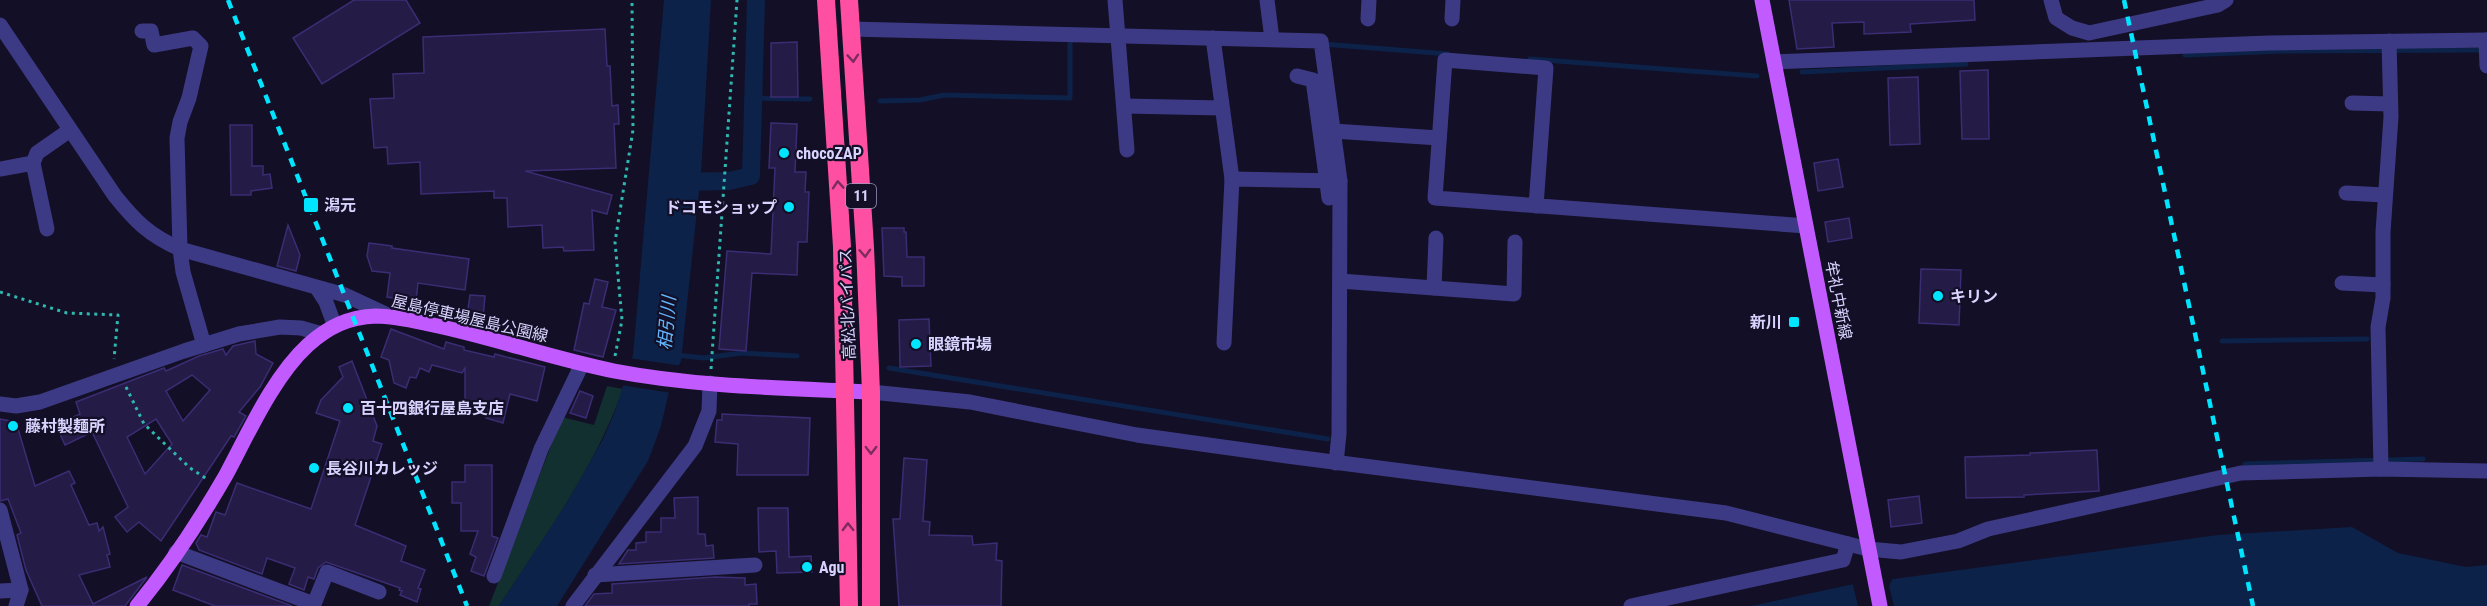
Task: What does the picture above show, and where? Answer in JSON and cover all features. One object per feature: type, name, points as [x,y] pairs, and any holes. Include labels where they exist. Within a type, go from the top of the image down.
[{"type":"highway","name":"高松北バイパス","points":[[826,0],[842,247],[849,606]]},
{"type":"highway","name":"高松北バイパス","points":[[849,0],[865,247],[871,392],[871,606]]},
{"type":"main road","name":"牟礼中新線","points":[[1762,0],[1880,606]]},
{"type":"main road","name":"屋島停車場屋島公園線","points":[[328,329],[374,316],[390,316],[463,332],[614,371],[706,382],[871,392]]},
{"type":"main road","points":[[137,606],[158,580],[219,486],[275,388],[294,360],[328,329]]},
{"type":"street","points":[[1115,0],[1127,150]]},
{"type":"street","points":[[1267,0],[1272,39]]},
{"type":"street","points":[[1368,19],[1369,0]]},
{"type":"street","points":[[1452,19],[1453,0]]},
{"type":"street","points":[[2051,0],[2056,18],[2072,28],[2089,33],[2218,5],[2226,0]]},
{"type":"street","points":[[0,25],[70,130],[136,222],[157,239],[180,249],[345,295],[390,316]]},
{"type":"street","points":[[851,28],[1321,41],[1333,131],[1340,281],[1339,434],[1336,463]]},
{"type":"street","points":[[142,31],[151,31],[154,45],[193,38],[201,46],[177,138],[180,249],[183,272],[204,345]]},
{"type":"street","points":[[1213,38],[1232,179],[1224,343]]},
{"type":"street","points":[[1774,62],[2269,42],[2389,48],[2487,40],[2487,66]]},
{"type":"street","points":[[2381,469],[2378,327],[2383,285],[2390,104],[2389,48]]},
{"type":"street","points":[[1536,206],[1546,68],[1445,60],[1435,198],[1536,206],[1806,226]]},
{"type":"street","points":[[1297,76],[1313,80],[1334,181],[1329,198]]},
{"type":"street","points":[[2352,103],[2390,104]]},
{"type":"street","points":[[1124,106],[1222,108]]},
{"type":"street","points":[[47,229],[33,163],[37,153],[70,130]]},
{"type":"street","points":[[1333,131],[1439,138]]},
{"type":"street","points":[[0,169],[33,163]]},
{"type":"street","points":[[1232,179],[1334,181]]},
{"type":"street","points":[[2346,193],[2385,195]]},
{"type":"street","points":[[1434,288],[1436,238]]},
{"type":"street","points":[[1340,281],[1514,294],[1515,242]]},
{"type":"street","points":[[2342,283],[2383,285]]},
{"type":"street","points":[[0,404],[16,406],[40,402],[204,345],[254,331],[280,327],[328,329],[327,302],[317,288]]},
{"type":"street","points":[[494,576],[541,449],[582,364]]},
{"type":"street","points":[[573,606],[695,446],[709,411],[706,382]]},
{"type":"street","points":[[871,392],[970,402],[1137,435],[1726,513],[1868,549],[1901,552],[1958,542],[1988,529],[2241,473],[2381,469],[2487,471]]},
{"type":"street","points":[[0,510],[21,590],[16,606]]},
{"type":"street","points":[[1631,606],[1843,560],[1848,544]]},
{"type":"street","points":[[176,552],[314,604],[327,572],[379,592]]},
{"type":"street","points":[[595,575],[755,565]]},
{"type":"street","points":[[0,591],[21,590]]},
{"type":"path","points":[[614,371],[622,320],[615,242],[633,130],[632,0]]},
{"type":"path","points":[[706,382],[725,189],[737,0]]},
{"type":"path","points":[[0,292],[67,313],[118,315],[114,357],[118,375],[144,424],[190,468],[219,486]]},
{"type":"green space","points":[[607,386],[623,389],[612,418],[584,474],[499,606],[489,606],[562,417],[594,425]]},
{"type":"water","name":"相引川","points":[[664,0],[711,0],[701,173],[681,361],[671,383],[661,426],[648,461],[557,606],[499,606],[566,504],[603,439],[614,414],[633,355]]},
{"type":"water","points":[[2352,527],[2398,553],[2466,567],[2487,565],[2487,606],[1751,606],[1849,585],[2218,535]]},
{"type":"pier","points":[[629,358],[682,366],[672,393],[621,385]]},
{"type":"pier","points":[[1894,576],[1889,586],[1894,606],[1858,606],[1852,581]]},
{"type":"building","points":[[354,0],[406,0],[420,23],[322,84],[293,38]]},
{"type":"building","points":[[1789,0],[1974,0],[1975,20],[1910,24],[1911,32],[1864,34],[1864,22],[1832,23],[1834,47],[1797,49]]},
{"type":"building","points":[[605,29],[612,106],[618,105],[619,124],[614,124],[616,168],[525,171],[612,195],[607,214],[592,210],[594,250],[564,251],[563,247],[543,248],[542,225],[508,227],[507,198],[494,198],[494,191],[421,194],[420,162],[388,164],[387,147],[374,148],[370,99],[394,98],[393,74],[424,73],[423,37]]},
{"type":"building","points":[[797,42],[798,97],[771,97],[771,43]]},
{"type":"building","points":[[1988,70],[1989,139],[1962,139],[1960,71]]},
{"type":"building","points":[[1918,77],[1920,144],[1890,145],[1888,78]]},
{"type":"building","points":[[771,123],[797,124],[795,172],[806,172],[805,192],[809,192],[807,242],[798,242],[797,275],[752,273],[746,351],[719,349],[727,251],[771,254],[775,168],[769,168]]},
{"type":"building","points":[[230,125],[252,125],[252,166],[263,166],[263,175],[270,174],[272,188],[251,191],[251,195],[231,195]]},
{"type":"building","points":[[1838,159],[1843,187],[1818,191],[1814,163]]},
{"type":"building","points":[[1849,218],[1852,238],[1828,242],[1825,222]]},
{"type":"building","points":[[288,225],[300,255],[296,271],[277,266]]},
{"type":"building","points":[[882,228],[904,228],[907,257],[924,257],[924,286],[902,286],[902,277],[884,276]]},
{"type":"building","points":[[369,243],[469,259],[465,290],[418,283],[416,301],[387,297],[390,273],[372,271],[367,256]]},
{"type":"building","points":[[1921,269],[1961,270],[1959,325],[1919,323]]},
{"type":"building","points":[[595,279],[608,282],[602,307],[616,310],[603,357],[574,350],[584,303],[589,304]]},
{"type":"building","points":[[470,295],[485,296],[483,318],[467,316]]},
{"type":"building","points":[[929,319],[931,366],[900,367],[899,320]]},
{"type":"building","points":[[391,329],[444,349],[446,342],[464,347],[464,350],[494,357],[495,354],[545,367],[537,401],[510,394],[503,423],[486,418],[488,409],[465,403],[465,368],[462,373],[432,365],[429,372],[420,368],[416,378],[410,377],[406,388],[394,383],[389,360],[381,357]]},
{"type":"building","points":[[255,341],[256,354],[273,363],[260,387],[239,412],[246,416],[234,437],[231,436],[161,541],[139,522],[127,532],[115,517],[128,507],[92,432],[65,445],[56,425],[80,414],[76,402],[164,368],[166,371],[199,356],[223,349],[226,355],[233,346]],"holes":[[[192,375],[210,390],[183,421],[166,391]],[[156,419],[172,444],[145,474],[127,437]]]},
{"type":"building","points":[[352,361],[377,426],[373,441],[382,444],[355,525],[406,546],[401,561],[425,570],[418,588],[421,589],[417,602],[400,595],[402,591],[399,590],[400,588],[326,562],[318,568],[314,579],[308,577],[304,590],[289,584],[295,568],[267,558],[262,574],[199,550],[196,543],[201,535],[207,537],[216,512],[225,515],[237,483],[311,509],[340,421],[316,413],[321,400],[343,377],[339,367]]},
{"type":"building","points":[[580,391],[593,396],[586,418],[570,413]]},
{"type":"building","points":[[722,414],[810,418],[808,475],[737,475],[738,444],[715,442],[717,420],[722,420]]},
{"type":"building","points":[[0,419],[16,422],[35,486],[69,471],[75,483],[71,485],[89,525],[97,523],[99,531],[103,527],[110,554],[107,555],[110,567],[79,575],[93,604],[147,577],[125,606],[42,606],[26,570],[17,535],[21,533],[8,499],[0,501]]},
{"type":"building","points":[[2097,450],[2099,491],[2024,495],[2024,497],[1966,498],[1965,457]]},
{"type":"building","points":[[904,458],[927,460],[923,521],[930,522],[929,535],[972,536],[973,545],[997,543],[996,560],[1002,561],[1001,606],[899,606],[893,519],[900,519]]},
{"type":"building","points":[[465,465],[492,465],[492,536],[498,538],[484,576],[471,571],[476,557],[470,554],[478,531],[461,531],[461,503],[452,503],[452,482],[465,482]]},
{"type":"building","points":[[1919,496],[1922,523],[1891,527],[1888,500]]},
{"type":"building","points":[[698,497],[698,534],[705,534],[706,546],[713,545],[714,558],[619,564],[628,550],[636,550],[636,543],[646,542],[646,532],[661,532],[661,518],[675,518],[674,498]]},
{"type":"building","points":[[758,508],[788,508],[789,557],[811,556],[812,572],[777,573],[776,551],[759,552]]},
{"type":"building","points":[[182,565],[292,606],[215,606],[173,590]]},
{"type":"building","points":[[715,577],[745,578],[745,585],[756,584],[757,604],[749,604],[749,606],[585,606],[594,594],[612,593],[612,584]]},
{"type":"waterway","points":[[675,182],[729,181],[751,176],[756,0]]},
{"type":"waterway","points":[[880,101],[920,100],[944,95],[1070,98],[1070,39],[1074,40]]},
{"type":"waterway","points":[[1323,44],[1448,54]]},
{"type":"waterway","points":[[2185,55],[2282,51],[2485,50]]},
{"type":"waterway","points":[[1530,59],[1757,76]]},
{"type":"waterway","points":[[1802,72],[1966,64]]},
{"type":"waterway","points":[[753,98],[810,99]]},
{"type":"waterway","points":[[2222,341],[2367,339]]},
{"type":"waterway","name":"相引川","points":[[676,355],[704,358],[741,353],[797,356]]},
{"type":"waterway","points":[[889,368],[1328,439]]},
{"type":"waterway","points":[[2245,464],[2423,459]]},
{"type":"railway","points":[[228,0],[467,606]]},
{"type":"railway","points":[[2124,0],[2253,606]]},
{"type":"place","name":"chocoZAP","points":[[784,153]]},
{"type":"place","name":"潟元","points":[[311,205]]},
{"type":"place","name":"ドコモショップ","points":[[789,207]]},
{"type":"place","name":"キリン","points":[[1938,296]]},
{"type":"place","name":"新川","points":[[1794,322]]},
{"type":"place","name":"眼鏡市場","points":[[916,344]]},
{"type":"place","name":"百十四銀行屋島支店","points":[[348,408]]},
{"type":"place","name":"藤村製麺所","points":[[13,426]]},
{"type":"place","name":"長谷川カレッジ","points":[[314,468]]},
{"type":"place","name":"Agu","points":[[807,567]]}]
